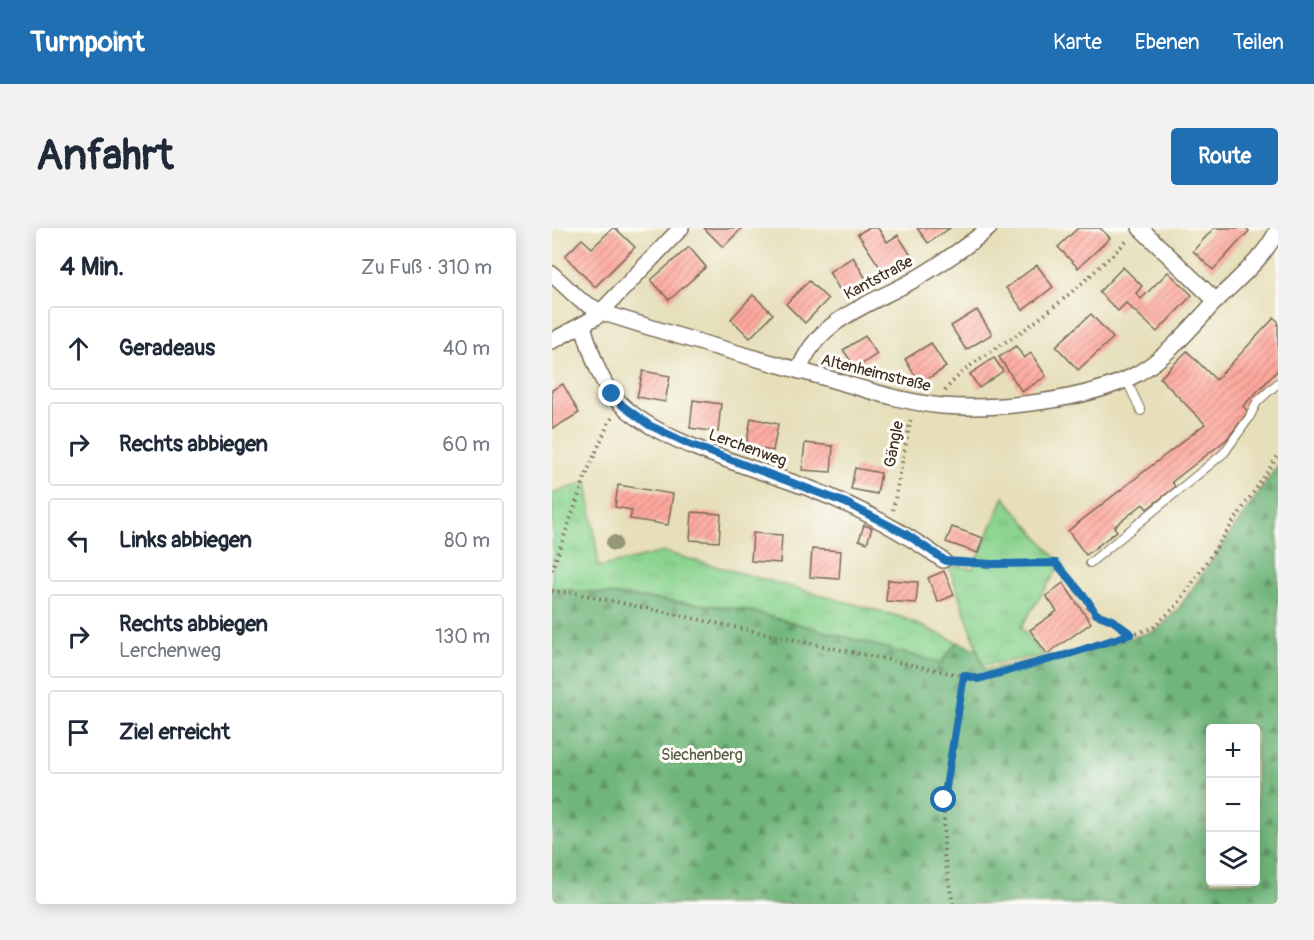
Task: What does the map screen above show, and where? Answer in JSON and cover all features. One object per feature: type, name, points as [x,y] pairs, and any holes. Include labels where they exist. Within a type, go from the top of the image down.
[{"type":"street","points":[[552,341],[583,326],[601,312],[681,228]]},
{"type":"street","name":"Kantstraße","points":[[799,371],[807,350],[831,325],[913,280],[989,228]]},
{"type":"street","points":[[1140,228],[1216,301]]},
{"type":"street","name":"Altenheimstraße","points":[[552,274],[580,300],[601,312],[799,371],[914,401],[942,406],[1010,405],[1090,391],[1125,379],[1164,355],[1263,253],[1276,236]]},
{"type":"street","name":"Lerchenweg","points":[[583,326],[602,378],[612,394],[636,417],[689,444],[846,503],[906,534],[943,560]]},
{"type":"lane","points":[[1125,379],[1141,411]]},
{"type":"lane","points":[[1090,563],[1224,453],[1249,418],[1257,402],[1278,383]]},
{"type":"path","points":[[942,406],[946,389],[963,372],[1035,322],[1083,284],[1140,228]]},
{"type":"path","name":"Gängle","points":[[897,491],[914,401]]},
{"type":"path","points":[[552,570],[588,470],[609,422]]},
{"type":"path","points":[[552,591],[579,594],[978,679],[1069,654],[1153,628],[1159,624],[1178,604],[1278,456]]},
{"type":"path","points":[[943,560],[982,563],[1056,563],[1096,614],[1112,620],[1131,634]]},
{"type":"path","points":[[1083,612],[1091,606]]},
{"type":"path","points":[[953,904],[944,855],[944,800],[964,675]]},
{"type":"green space","name":"Siechenberg","points":[[1278,465],[1278,904],[552,904],[552,588],[742,609],[941,663],[957,642],[977,649],[985,670],[1069,654],[1160,628],[1179,608]]},
{"type":"green space","points":[[587,481],[599,567],[664,552],[901,617],[957,642],[941,663],[742,609],[552,588],[552,494]]},
{"type":"green space","points":[[1004,497],[1061,564],[1021,627],[1043,656],[983,665],[948,564],[973,569]]},
{"type":"building","points":[[613,228],[635,247],[595,287],[565,256],[582,239],[592,248]]},
{"type":"building","points":[[704,228],[742,228],[723,247]]},
{"type":"building","points":[[868,228],[878,228],[887,242],[898,235],[912,257],[885,275],[858,234]]},
{"type":"building","points":[[917,228],[950,228],[928,243]]},
{"type":"building","points":[[1078,228],[1100,228],[1110,238],[1078,268],[1058,247]]},
{"type":"building","points":[[1214,228],[1246,228],[1249,231],[1213,270],[1193,251]]},
{"type":"building","points":[[689,247],[706,267],[669,300],[651,280]]},
{"type":"building","points":[[853,257],[866,279],[842,294],[829,272]]},
{"type":"building","points":[[1037,265],[1053,287],[1023,310],[1006,288]]},
{"type":"building","points":[[1123,267],[1142,286],[1136,293],[1141,299],[1168,272],[1192,295],[1157,332],[1126,303],[1118,311],[1099,292]]},
{"type":"building","points":[[809,281],[828,299],[805,323],[786,304]]},
{"type":"building","points":[[753,295],[773,314],[750,338],[731,319]]},
{"type":"building","points":[[977,310],[992,334],[966,350],[951,326]]},
{"type":"building","points":[[1091,314],[1113,338],[1078,370],[1056,346]]},
{"type":"building","points":[[1274,318],[1278,321],[1278,370],[1243,406],[1248,412],[1227,439],[1172,482],[1175,487],[1147,509],[1143,504],[1114,527],[1117,531],[1086,555],[1068,531],[1205,424],[1160,378],[1187,351],[1216,380]]},
{"type":"building","points":[[865,336],[877,354],[856,368],[843,350]]},
{"type":"building","points":[[931,343],[946,367],[920,384],[905,359]]},
{"type":"building","points":[[1016,346],[1024,358],[1031,353],[1046,376],[1022,392],[999,357]]},
{"type":"building","points":[[994,358],[1003,371],[979,388],[970,374]]},
{"type":"building","points":[[643,371],[670,376],[665,402],[637,397]]},
{"type":"building","points":[[563,384],[579,413],[552,429],[552,390]]},
{"type":"building","points":[[693,400],[721,404],[718,432],[690,428]]},
{"type":"building","points":[[751,418],[778,424],[773,451],[746,446]]},
{"type":"building","points":[[805,443],[833,446],[831,472],[802,470]]},
{"type":"building","points":[[855,468],[881,473],[877,494],[851,489]]},
{"type":"building","points":[[618,485],[673,494],[668,525],[630,519],[632,510],[615,507]]},
{"type":"building","points":[[692,512],[721,514],[719,542],[690,540]]},
{"type":"building","points":[[864,525],[872,528],[867,543],[859,540]]},
{"type":"building","points":[[952,527],[983,538],[978,553],[946,542]]},
{"type":"building","points":[[753,533],[782,535],[780,563],[751,561]]},
{"type":"building","points":[[812,549],[841,551],[839,579],[810,577]]},
{"type":"building","points":[[944,571],[954,595],[938,602],[928,578]]},
{"type":"building","points":[[888,580],[918,582],[916,603],[886,601]]},
{"type":"building","points":[[1063,583],[1091,623],[1047,654],[1030,630],[1057,611],[1046,596]]},
{"type":"route","points":[[612,394],[636,417],[649,425],[719,456],[846,503],[906,534],[943,560],[992,564],[1056,563],[1096,614],[1112,620],[1131,634],[978,679],[964,675],[944,800]]}]
